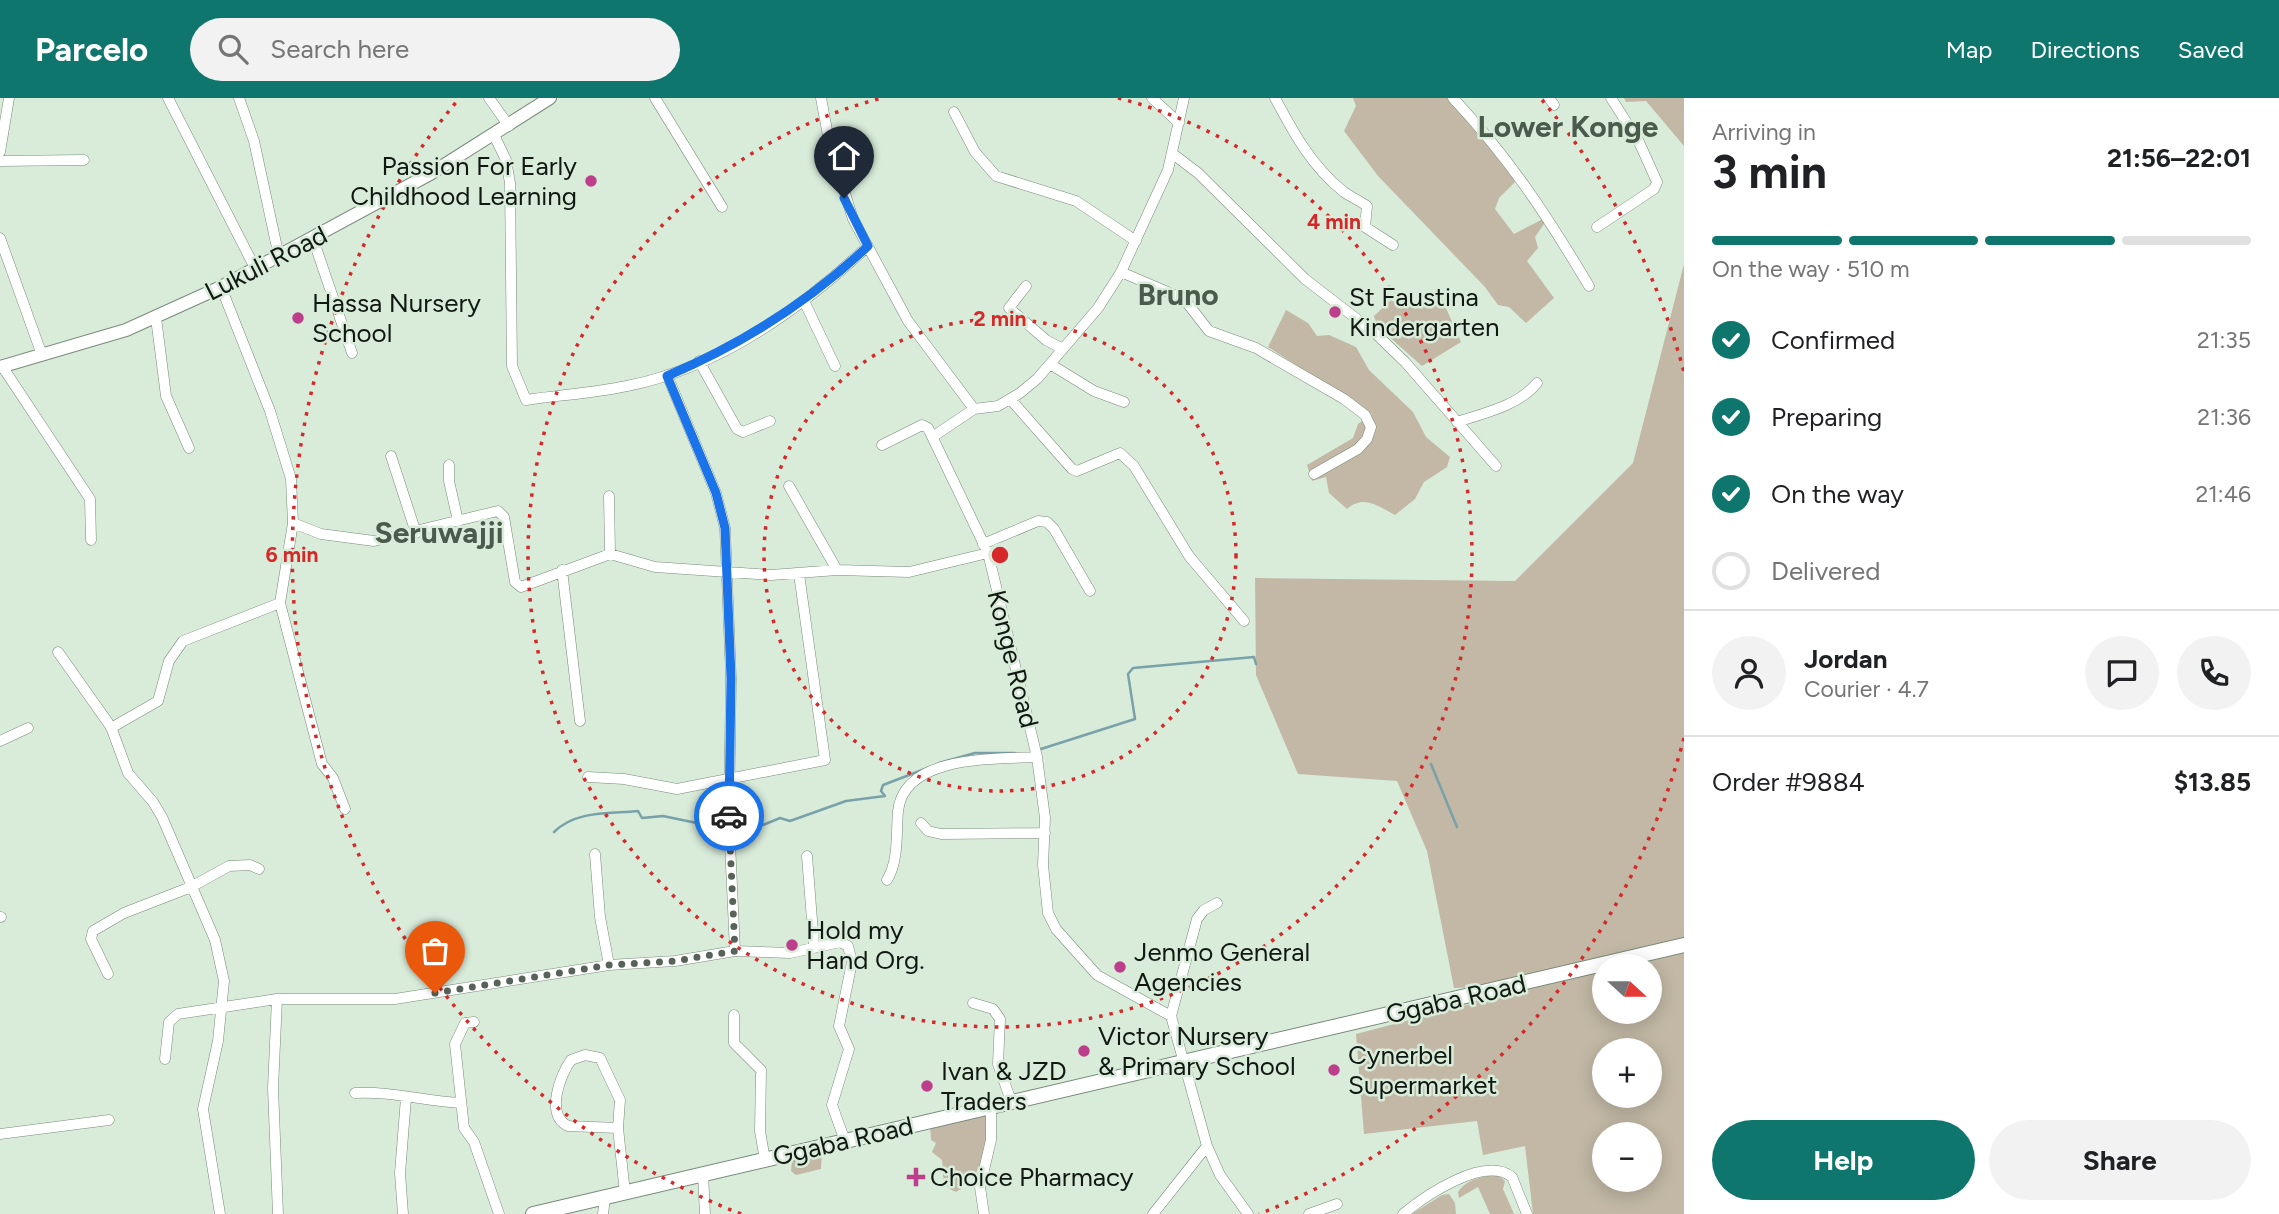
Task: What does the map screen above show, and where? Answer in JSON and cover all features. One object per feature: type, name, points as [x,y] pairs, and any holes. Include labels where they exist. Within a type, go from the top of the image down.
[{"type":"main road","name":"Ggaba Road","points":[[533,1214],[1684,945]]},
{"type":"street","points":[[0,152],[9,98]]},
{"type":"street","points":[[168,98],[255,268]]},
{"type":"street","points":[[239,98],[254,141],[279,257]]},
{"type":"street","points":[[489,98],[509,126]]},
{"type":"street","name":"Lukuli Road","points":[[1,367],[156,318],[221,287],[313,239],[494,135],[550,98]]},
{"type":"street","points":[[655,98],[722,207]]},
{"type":"street","points":[[821,98],[844,198],[908,321],[938,365],[974,409]]},
{"type":"street","points":[[1152,98],[1179,123]]},
{"type":"street","points":[[882,445],[922,425],[934,436],[974,409],[1011,400],[1050,364],[1098,308],[1121,272],[1173,154],[1184,98]]},
{"type":"street","points":[[1275,98],[1294,134],[1317,166],[1345,192],[1367,206],[1364,227],[1393,245]]},
{"type":"street","points":[[1453,98],[1503,152],[1541,207],[1589,286]]},
{"type":"street","points":[[1597,227],[1654,189],[1657,182],[1639,142],[1611,98]]},
{"type":"street","points":[[954,112],[975,152],[996,176],[1076,201],[1136,241]]},
{"type":"street","points":[[494,135],[506,160],[510,183],[512,366],[526,400],[627,386],[667,376],[744,339],[804,301],[868,246]]},
{"type":"street","points":[[1173,154],[1198,173],[1305,279],[1375,333],[1433,391],[1496,466]]},
{"type":"street","points":[[0,161],[84,160]]},
{"type":"street","points":[[0,238],[42,355]]},
{"type":"street","points":[[313,239],[352,353]]},
{"type":"street","points":[[1121,272],[1184,299],[1209,331],[1256,348],[1344,398],[1365,415],[1371,427],[1364,444],[1314,474]]},
{"type":"street","points":[[1026,286],[1009,308],[1046,340],[1063,349]]},
{"type":"street","points":[[221,287],[282,447],[291,479],[293,523],[281,603],[322,764],[333,778],[345,808]]},
{"type":"street","points":[[804,301],[835,366]]},
{"type":"street","points":[[156,318],[166,396],[189,448]]},
{"type":"street","points":[[699,361],[737,429],[743,432],[770,421]]},
{"type":"street","points":[[1050,364],[1094,391],[1124,401]]},
{"type":"street","points":[[1,367],[90,499],[91,540]]},
{"type":"street","points":[[667,376],[719,502],[725,528],[730,777],[729,819],[719,831],[730,843],[735,951]]},
{"type":"street","points":[[1457,422],[1528,394],[1537,383]]},
{"type":"street","points":[[1011,400],[1072,469],[1077,471],[1120,453],[1134,466],[1189,556],[1244,621]]},
{"type":"street","name":"Konge Road","points":[[934,436],[946,470],[986,548],[1037,757],[1045,833],[1046,904],[1056,929],[1105,982],[1171,1016]]},
{"type":"street","points":[[391,456],[416,533]]},
{"type":"street","points":[[449,465],[449,481],[458,521]]},
{"type":"street","points":[[789,486],[837,570]]},
{"type":"street","points":[[609,496],[610,554]]},
{"type":"street","points":[[293,523],[321,534],[374,541],[416,533],[494,511],[503,514],[515,582],[519,587],[610,554],[646,566],[728,574],[799,574],[837,570],[909,572],[986,548],[1038,521],[1047,522],[1055,529],[1090,591]]},
{"type":"street","points":[[562,570],[580,721]]},
{"type":"street","points":[[588,777],[624,779],[669,789],[709,784],[730,777],[825,760],[799,574]]},
{"type":"street","points":[[111,728],[158,701],[169,661],[183,641],[281,603]]},
{"type":"street","points":[[58,652],[111,728],[128,773],[153,802],[221,960],[224,1007],[203,1109],[220,1214]]},
{"type":"street","points":[[0,741],[28,728]]},
{"type":"street","points":[[887,880],[895,860],[900,801],[910,782],[927,772],[967,761],[1037,757]]},
{"type":"street","points":[[921,822],[928,831],[942,834],[1045,833]]},
{"type":"street","points":[[594,854],[600,917],[609,965]]},
{"type":"street","points":[[807,856],[814,946]]},
{"type":"street","points":[[108,974],[91,939],[93,931],[124,913],[191,887],[229,866],[250,865],[259,869]]},
{"type":"street","points":[[1217,904],[1204,910],[1197,919],[1171,1016],[1207,1146],[1220,1175],[1248,1214]]},
{"type":"street","points":[[165,1059],[169,1022],[173,1016],[224,1007],[277,999],[395,999],[609,965],[675,961],[735,951],[790,953],[814,946],[845,943],[852,956],[839,1026],[849,1049],[832,1100],[845,1141]]},
{"type":"street","points":[[277,999],[273,1088],[278,1214]]},
{"type":"street","points":[[974,1003],[993,1009],[1000,1019],[998,1064],[1011,1101]]},
{"type":"street","points":[[734,1015],[734,1042],[761,1070],[760,1131],[765,1160]]},
{"type":"street","points":[[474,1022],[465,1023],[455,1044],[464,1128],[474,1142],[499,1214]]},
{"type":"street","points":[[618,1128],[568,1126],[562,1123],[558,1114],[558,1087],[571,1060],[585,1055],[594,1056],[604,1064],[620,1100],[618,1128],[625,1193]]},
{"type":"street","points":[[355,1093],[384,1091],[406,1098],[461,1103]]},
{"type":"street","points":[[403,1214],[400,1173],[406,1098]]},
{"type":"street","points":[[984,1214],[980,1186],[991,1140],[991,1106]]},
{"type":"street","points":[[0,1134],[109,1120]]},
{"type":"street","points":[[1153,1214],[1207,1146]]},
{"type":"street","points":[[1404,1214],[1434,1189],[1481,1173],[1498,1172],[1512,1177],[1527,1214]]},
{"type":"street","points":[[702,1174],[705,1214]]},
{"type":"street","points":[[603,1214],[605,1198]]},
{"type":"street","points":[[1309,1214],[1337,1204]]},
{"type":"shaded area","points":[[1353,98],[1447,98],[1477,128],[1516,181],[1499,198],[1495,209],[1514,234],[1543,219],[1544,224],[1535,237],[1538,248],[1527,261],[1554,298],[1526,323],[1509,307],[1498,305],[1485,287],[1378,176],[1344,131],[1356,106]]},
{"type":"shaded area","points":[[1624,98],[1684,98],[1684,146],[1646,101],[1626,102]]},
{"type":"shaded area","points":[[1684,264],[1684,1214],[1533,1214],[1525,1146],[1483,1155],[1477,1121],[1364,1134],[1356,1034],[1543,985],[1454,988],[1427,851],[1397,781],[1298,774],[1256,675],[1255,578],[1515,581],[1633,463]]},
{"type":"shaded area","points":[[1438,290],[1461,342],[1422,366],[1377,326],[1374,316],[1391,300],[1404,307]]},
{"type":"shaded area","points":[[1286,310],[1308,323],[1317,336],[1329,335],[1356,347],[1369,370],[1413,412],[1426,437],[1450,457],[1447,467],[1424,482],[1415,499],[1395,515],[1365,502],[1359,502],[1347,509],[1329,493],[1326,477],[1312,481],[1307,465],[1353,438],[1358,424],[1372,414],[1268,347]]},
{"type":"shaded area","points":[[986,1110],[987,1142],[982,1162],[977,1171],[961,1182],[961,1189],[956,1192],[945,1183],[942,1160],[932,1152],[936,1143],[931,1140],[930,1123]]},
{"type":"shaded area","points":[[822,1151],[821,1169],[796,1175],[791,1171],[792,1160]]},
{"type":"shaded area","points":[[1498,1175],[1505,1181],[1503,1189],[1514,1214],[1490,1214],[1478,1187],[1459,1198],[1458,1192],[1470,1181]]},
{"type":"shaded area","points":[[1449,1194],[1455,1203],[1456,1214],[1412,1214],[1442,1195]]},
{"type":"waterway","points":[[1041,749],[1135,719],[1128,674],[1133,668],[1254,657],[1256,664]]},
{"type":"waterway","points":[[939,763],[975,753],[1015,753]]},
{"type":"waterway","points":[[1431,764],[1457,827]]},
{"type":"waterway","points":[[726,828],[742,824],[763,825],[780,818],[790,821],[846,801],[885,796],[881,791],[883,785],[930,767]]},
{"type":"waterway","points":[[554,832],[583,816],[638,811],[642,818],[663,816],[716,827]]},
{"type":"way so far","points":[[435,993],[609,965],[675,961],[735,951],[730,843],[719,831],[729,816]]},
{"type":"place","name":"Passion For Early Childhood Learning","points":[[591,181]]},
{"type":"place","name":"St Faustina Kindergarten","points":[[1335,312]]},
{"type":"place","name":"Hassa Nursery School","points":[[298,318]]},
{"type":"place","name":"Hold my Hand Org.","points":[[792,945]]},
{"type":"place","name":"Jenmo General Agencies","points":[[1120,967]]},
{"type":"place","name":"Victor Nursery & Primary School","points":[[1084,1051]]},
{"type":"place","name":"Cynerbel Supermarket","points":[[1334,1070]]},
{"type":"place","name":"Ivan & JZD Traders","points":[[927,1086]]},
{"type":"place","name":"Choice Pharmacy","points":[[916,1177]]},
{"type":"district","name":"Lower Konge","points":[[1568,127]]},
{"type":"district","name":"Bruno","points":[[1178,295]]},
{"type":"district","name":"Seruwajji","points":[[439,533]]},
{"type":"route","points":[[729,816],[731,678],[725,528],[716,493],[667,376],[744,339],[804,301],[832,280],[868,246],[844,198]]}]
